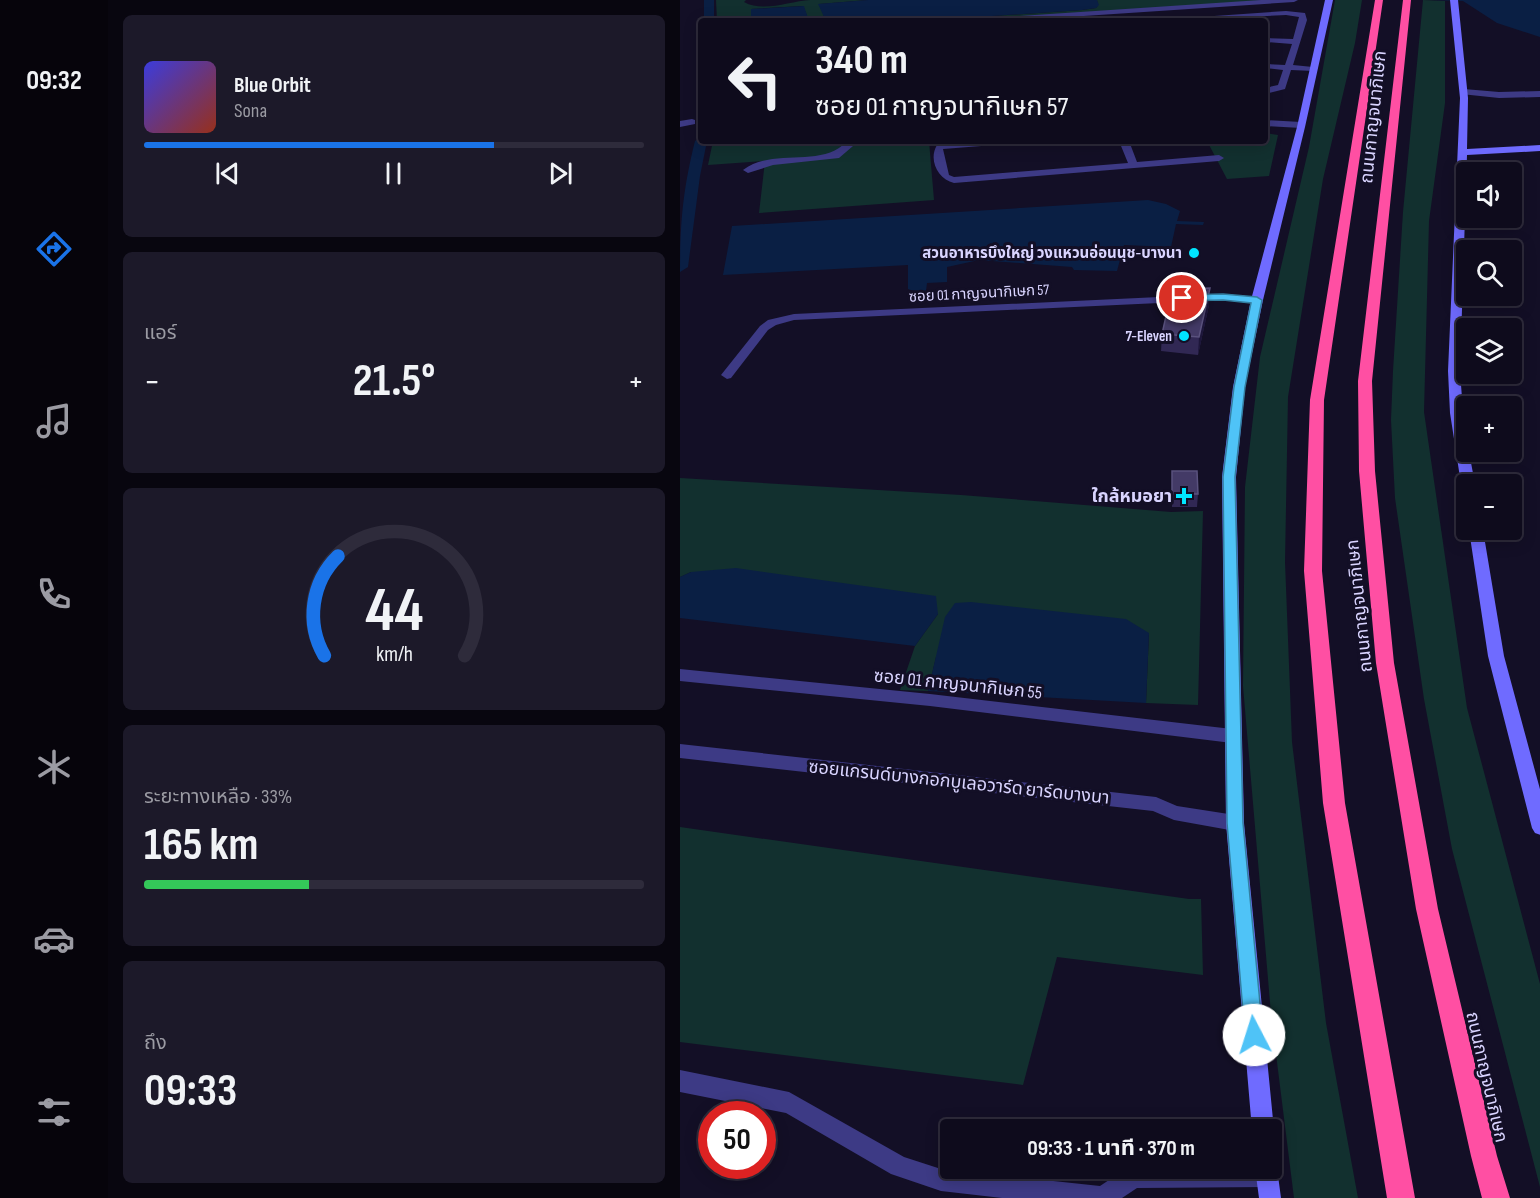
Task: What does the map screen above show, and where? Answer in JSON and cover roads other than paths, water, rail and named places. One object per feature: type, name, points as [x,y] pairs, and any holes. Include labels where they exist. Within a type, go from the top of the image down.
[{"type":"highway","name":"ถนนกาญจนาภิเษก","points":[[1379,0],[1317,400],[1313,571],[1334,803],[1401,1198]]},
{"type":"highway","name":"ถนนกาญจนาภิเษก","points":[[1407,0],[1365,381],[1367,471],[1385,663],[1427,909],[1496,1198]]},
{"type":"main road","points":[[1262,1119],[1235,823],[1229,477],[1239,387],[1257,300],[1301,129],[1329,0]]},
{"type":"main road","points":[[1454,2],[1464,95],[1454,371],[1456,413],[1466,474]]},
{"type":"main road","points":[[1462,152],[1541,148]]},
{"type":"main road","points":[[1477,540],[1496,656],[1541,828]]},
{"type":"street","points":[[1020,18],[1294,0]]},
{"type":"street","points":[[1224,18],[1300,13],[1302,20],[1282,87],[1268,90]]},
{"type":"street","points":[[1268,40],[1296,42]]},
{"type":"street","points":[[1268,66],[1313,69]]},
{"type":"street","points":[[1464,95],[1541,94]]},
{"type":"street","points":[[1464,95],[1505,101],[1541,99]]},
{"type":"street","points":[[680,124],[692,122]]},
{"type":"street","points":[[1268,124],[1301,129]]},
{"type":"street","points":[[1268,131],[1301,129]]},
{"type":"street","points":[[748,170],[772,162],[836,156],[848,144]]},
{"type":"street","points":[[974,144],[940,147],[938,151],[943,176],[954,180],[1219,158]]},
{"type":"street","points":[[1125,144],[1134,165]]},
{"type":"street","name":"ซอย 01 กาญจนากิเษก 57","points":[[727,375],[764,328],[772,322],[794,317],[1212,297],[1257,300]]},
{"type":"street","name":"ซอย 01 กาญจนากิเษก 55","points":[[680,675],[930,700],[1232,736]]},
{"type":"street","name":"ซอยแกรนด์บางกอกบูเลอวาร์ด ยาร์ดบางนา","points":[[680,751],[1156,804],[1174,813],[1235,823]]},
{"type":"street","points":[[680,1081],[789,1103],[899,1166],[941,1180],[1104,1198],[1134,1177],[1268,1181]]},
{"type":"water","points":[[868,0],[1097,0],[1099,5],[1096,8],[1082,10],[963,18],[825,18],[818,4]]},
{"type":"water","points":[[1432,0],[1540,0],[1540,37],[1497,23],[1463,1]]},
{"type":"water","points":[[804,6],[808,18],[751,18],[751,9]]},
{"type":"water","points":[[1148,200],[1166,204],[1180,211],[1177,221],[1204,222],[1203,225],[1176,224],[1171,247],[1124,245],[1117,271],[1074,270],[1072,267],[979,260],[947,267],[947,282],[927,283],[926,291],[918,293],[908,289],[908,265],[723,275],[732,226]]},
{"type":"water","points":[[736,568],[936,596],[938,614],[915,646],[680,618],[680,577],[691,572]]},
{"type":"water","points":[[971,602],[1126,619],[1149,633],[1146,703],[928,691],[945,617],[955,603]]},
{"type":"waterway","points":[[709,0],[709,18]]},
{"type":"waterway","points":[[680,267],[693,176],[700,144]]},
{"type":"place","name":"สวนอาหารบึงใหญ่ วงแหวนอ่อนนุช-บางนา","points":[[1194,253]]},
{"type":"place","name":"7-Eleven","points":[[1184,336]]},
{"type":"place","name":"ใกล้หมอยา","points":[[1184,496]]}]
